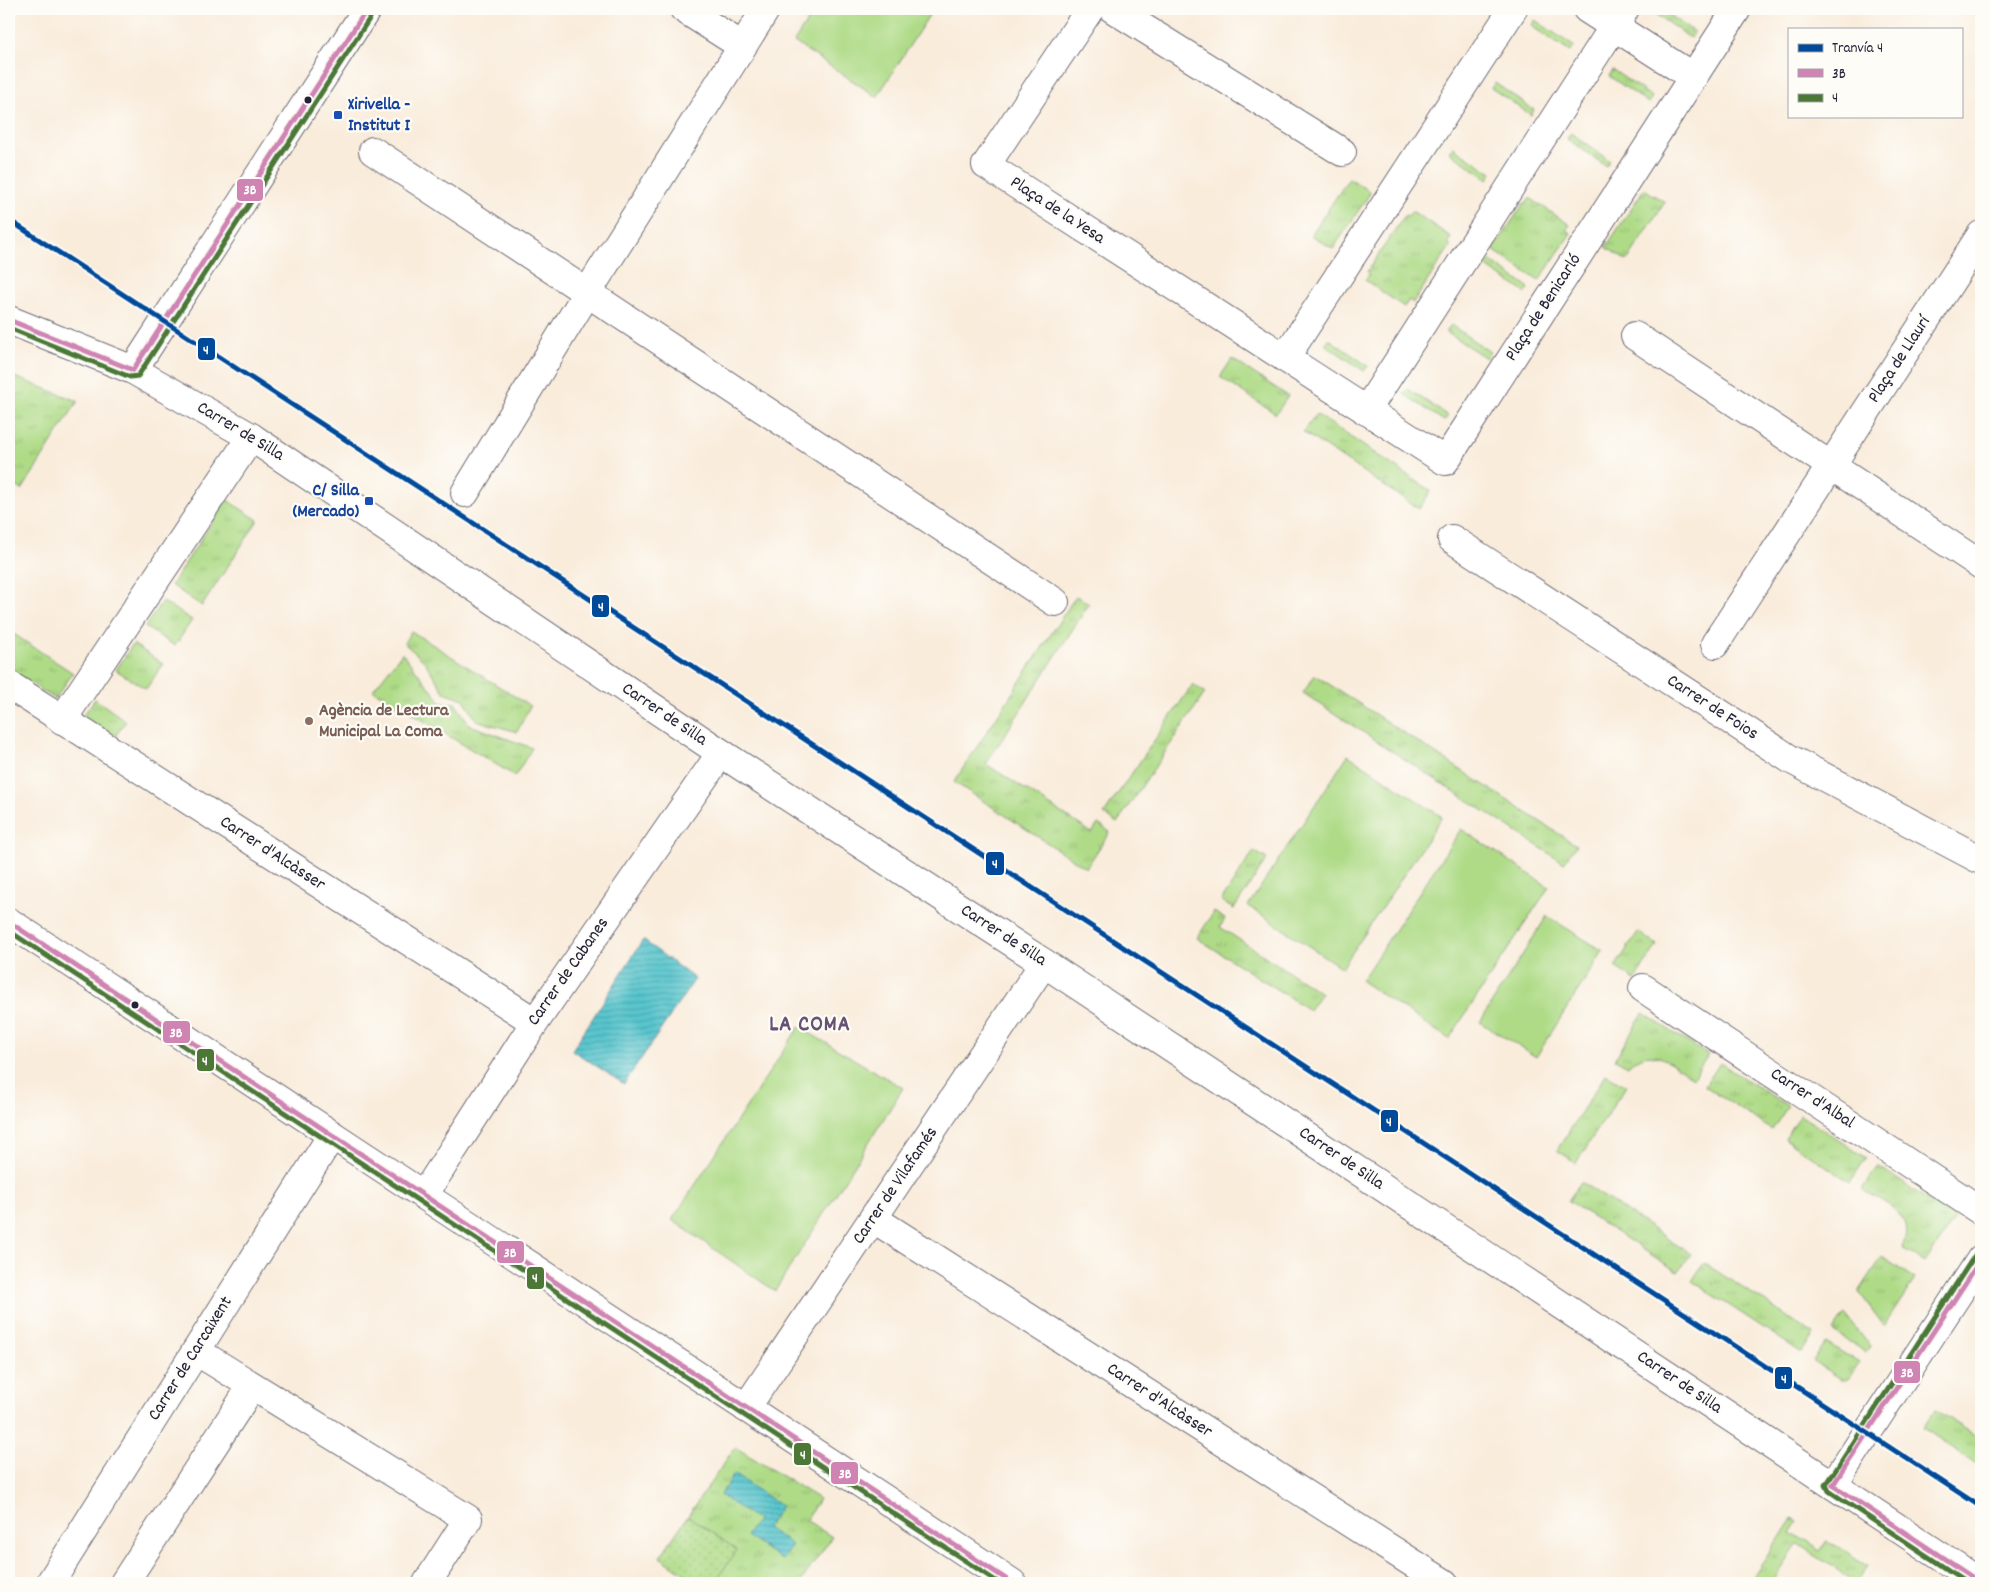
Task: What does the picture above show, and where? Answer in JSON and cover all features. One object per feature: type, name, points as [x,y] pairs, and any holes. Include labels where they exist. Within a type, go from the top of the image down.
[{"type":"street","points":[[133,370],[368,9]]},
{"type":"street","points":[[684,9],[742,46]]},
{"type":"street","name":"Plaça de la Yesa","points":[[1090,9],[986,165],[1285,358]]},
{"type":"street","points":[[1113,9],[1342,152]]},
{"type":"street","points":[[1285,358],[1513,9]]},
{"type":"street","points":[[1587,9],[1619,17],[1693,77]]},
{"type":"street","name":"Plaça de Benicarló","points":[[1285,358],[1445,462],[1737,9]]},
{"type":"street","points":[[465,492],[587,292],[762,15]]},
{"type":"street","points":[[1366,411],[1619,17]]},
{"type":"street","points":[[373,151],[1055,602]]},
{"type":"street","name":"Plaça de Llaurí","points":[[1715,644],[1977,251]]},
{"type":"street","name":"Carrer de Silla","points":[[9,320],[133,370],[251,437],[721,753],[1044,963],[1981,1583]]},
{"type":"street","points":[[1636,336],[1981,565]]},
{"type":"street","points":[[62,720],[251,437]]},
{"type":"street","name":"Carrer de Foios","points":[[1452,539],[1790,759],[1981,860]]},
{"type":"street","name":"Carrer d'Alcàsser","points":[[9,685],[535,1022]]},
{"type":"street","name":"Carrer de Cabanes","points":[[424,1195],[535,1022],[721,753]]},
{"type":"street","points":[[9,922],[1012,1583]]},
{"type":"street","name":"Carrer de Vilafamés","points":[[746,1408],[874,1220],[1044,963]]},
{"type":"street","name":"Carrer d'Albal","points":[[1643,988],[1981,1210]]},
{"type":"street","name":"Carrer de Carcaixent","points":[[50,1583],[332,1135]]},
{"type":"street","name":"Carrer d'Alcàsser","points":[[874,1220],[1444,1583]]},
{"type":"street","points":[[1833,1485],[1981,1259]]},
{"type":"street","points":[[196,1350],[468,1519],[427,1583]]},
{"type":"street","points":[[124,1583],[252,1386]]},
{"type":"green space","points":[[815,9],[933,9],[877,97],[794,42]]},
{"type":"green space","points":[[1653,9],[1660,9],[1694,32],[1690,38],[1651,11]]},
{"type":"green space","points":[[1535,20],[1575,47],[1570,52],[1531,26]]},
{"type":"green space","points":[[1613,70],[1652,97],[1648,103],[1609,76]]},
{"type":"green space","points":[[1495,83],[1534,110],[1531,115],[1491,88]]},
{"type":"green space","points":[[1571,133],[1610,161],[1606,166],[1567,139]]},
{"type":"green space","points":[[1453,147],[1492,173],[1488,179],[1449,152]]},
{"type":"green space","points":[[1349,178],[1371,192],[1333,249],[1311,235]]},
{"type":"green space","points":[[1644,189],[1665,202],[1627,261],[1606,247]]},
{"type":"green space","points":[[1530,198],[1570,225],[1566,230],[1571,233],[1539,281],[1493,250],[1524,203],[1526,204]]},
{"type":"green space","points":[[1412,211],[1451,237],[1448,243],[1451,245],[1413,303],[1409,300],[1404,307],[1365,280],[1369,274],[1367,272],[1405,215],[1408,216]]},
{"type":"green space","points":[[1490,261],[1529,288],[1526,293],[1486,267]]},
{"type":"green space","points":[[1451,325],[1490,352],[1486,358],[1446,332]]},
{"type":"green space","points":[[1329,339],[1368,366],[1364,371],[1325,344]]},
{"type":"green space","points":[[1232,359],[1288,396],[1276,414],[1220,377]]},
{"type":"green space","points":[[9,375],[78,401],[22,490],[9,481]]},
{"type":"green space","points":[[1408,389],[1448,416],[1444,421],[1404,394]]},
{"type":"green space","points":[[1316,414],[1431,491],[1419,509],[1303,432]]},
{"type":"green space","points":[[227,500],[258,520],[202,606],[171,585]]},
{"type":"green space","points":[[1076,596],[1089,604],[986,764],[1092,833],[1098,824],[1110,832],[1086,868],[954,782]]},
{"type":"green space","points":[[162,601],[192,620],[175,646],[145,627]]},
{"type":"green space","points":[[9,631],[73,673],[55,699],[9,669]]},
{"type":"green space","points":[[411,631],[530,706],[517,732],[476,720],[464,699],[444,692],[425,662],[404,643]]},
{"type":"green space","points":[[133,644],[163,664],[146,689],[116,670]]},
{"type":"green space","points":[[402,653],[442,703],[455,703],[470,725],[532,748],[515,776],[373,690]]},
{"type":"green space","points":[[1315,675],[1576,845],[1564,863],[1303,693]]},
{"type":"green space","points":[[1193,684],[1205,693],[1117,823],[1104,814]]},
{"type":"green space","points":[[95,699],[126,721],[114,738],[82,717]]},
{"type":"green space","points":[[1348,755],[1442,817],[1342,968],[1248,906]]},
{"type":"green space","points":[[1461,829],[1549,887],[1449,1039],[1361,981]]},
{"type":"green space","points":[[1254,851],[1267,859],[1234,909],[1221,901]]},
{"type":"green space","points":[[1214,912],[1225,919],[1220,927],[1321,993],[1309,1010],[1197,938]]},
{"type":"green space","points":[[1547,916],[1603,951],[1536,1057],[1480,1022]]},
{"type":"green space","points":[[1638,932],[1657,945],[1635,980],[1615,967]]},
{"type":"green space","points":[[1643,1013],[1708,1055],[1693,1078],[1669,1062],[1653,1056],[1644,1056],[1636,1059],[1628,1066],[1615,1059]]},
{"type":"green space","points":[[799,1027],[903,1088],[775,1291],[672,1220]]},
{"type":"green space","points":[[1720,1063],[1788,1106],[1772,1130],[1705,1086]]},
{"type":"green space","points":[[1606,1074],[1626,1086],[1576,1163],[1557,1150]]},
{"type":"green space","points":[[1800,1115],[1866,1158],[1850,1182],[1785,1139]]},
{"type":"green space","points":[[1878,1166],[1955,1218],[1925,1263],[1902,1248],[1905,1227],[1897,1212],[1862,1189]]},
{"type":"green space","points":[[1581,1182],[1691,1254],[1678,1272],[1568,1201]]},
{"type":"green space","points":[[1882,1257],[1915,1279],[1884,1326],[1859,1292]]},
{"type":"green space","points":[[1704,1263],[1814,1334],[1802,1353],[1692,1281]]},
{"type":"green space","points":[[1845,1314],[1870,1346],[1866,1353],[1833,1331]]},
{"type":"green space","points":[[1826,1342],[1859,1363],[1848,1379],[1840,1379],[1813,1361]]},
{"type":"green space","points":[[1935,1410],[1981,1440],[1981,1467],[1923,1428]]},
{"type":"green space","points":[[735,1447],[819,1499],[806,1520],[832,1537],[800,1583],[698,1583],[660,1557]]},
{"type":"green space","points":[[688,1516],[737,1550],[714,1583],[698,1583],[660,1557]]},
{"type":"green space","points":[[1793,1518],[1798,1521],[1791,1532],[1820,1551],[1827,1541],[1868,1567],[1857,1583],[1798,1544],[1771,1583],[1749,1583]]},
{"type":"water","points":[[643,940],[695,979],[624,1084],[572,1050]]},
{"type":"water","points":[[734,1474],[781,1506],[767,1528],[792,1545],[782,1560],[746,1536],[757,1520],[720,1495]]},
{"type":"tram line","name":"4","points":[[9,220],[1981,1507]]},
{"type":"transit line","name":"3B","points":[[133,370],[367,9]]},
{"type":"transit line","name":"4","points":[[9,328],[130,377],[138,376],[373,13]]},
{"type":"transit line","name":"3B","points":[[9,320],[133,370]]},
{"type":"transit line","name":"3B","points":[[9,922],[1012,1583]]},
{"type":"transit line","name":"4","points":[[9,931],[999,1583]]},
{"type":"transit line","name":"4","points":[[1968,1583],[1829,1491],[1826,1485],[1975,1255]]},
{"type":"transit line","name":"3B","points":[[1833,1485],[1981,1259]]},
{"type":"transit line","name":"3B","points":[[1833,1485],[1981,1583]]},
{"type":"place","name":"Xirivella - Institut I","points":[[338,115]]},
{"type":"place","name":"C/ Silla (Mercado)","points":[[369,501]]},
{"type":"place","name":"Agència de Lectura Municipal La Coma","points":[[309,721]]},
{"type":"district","name":"LA COMA","points":[[810,1025]]}]
